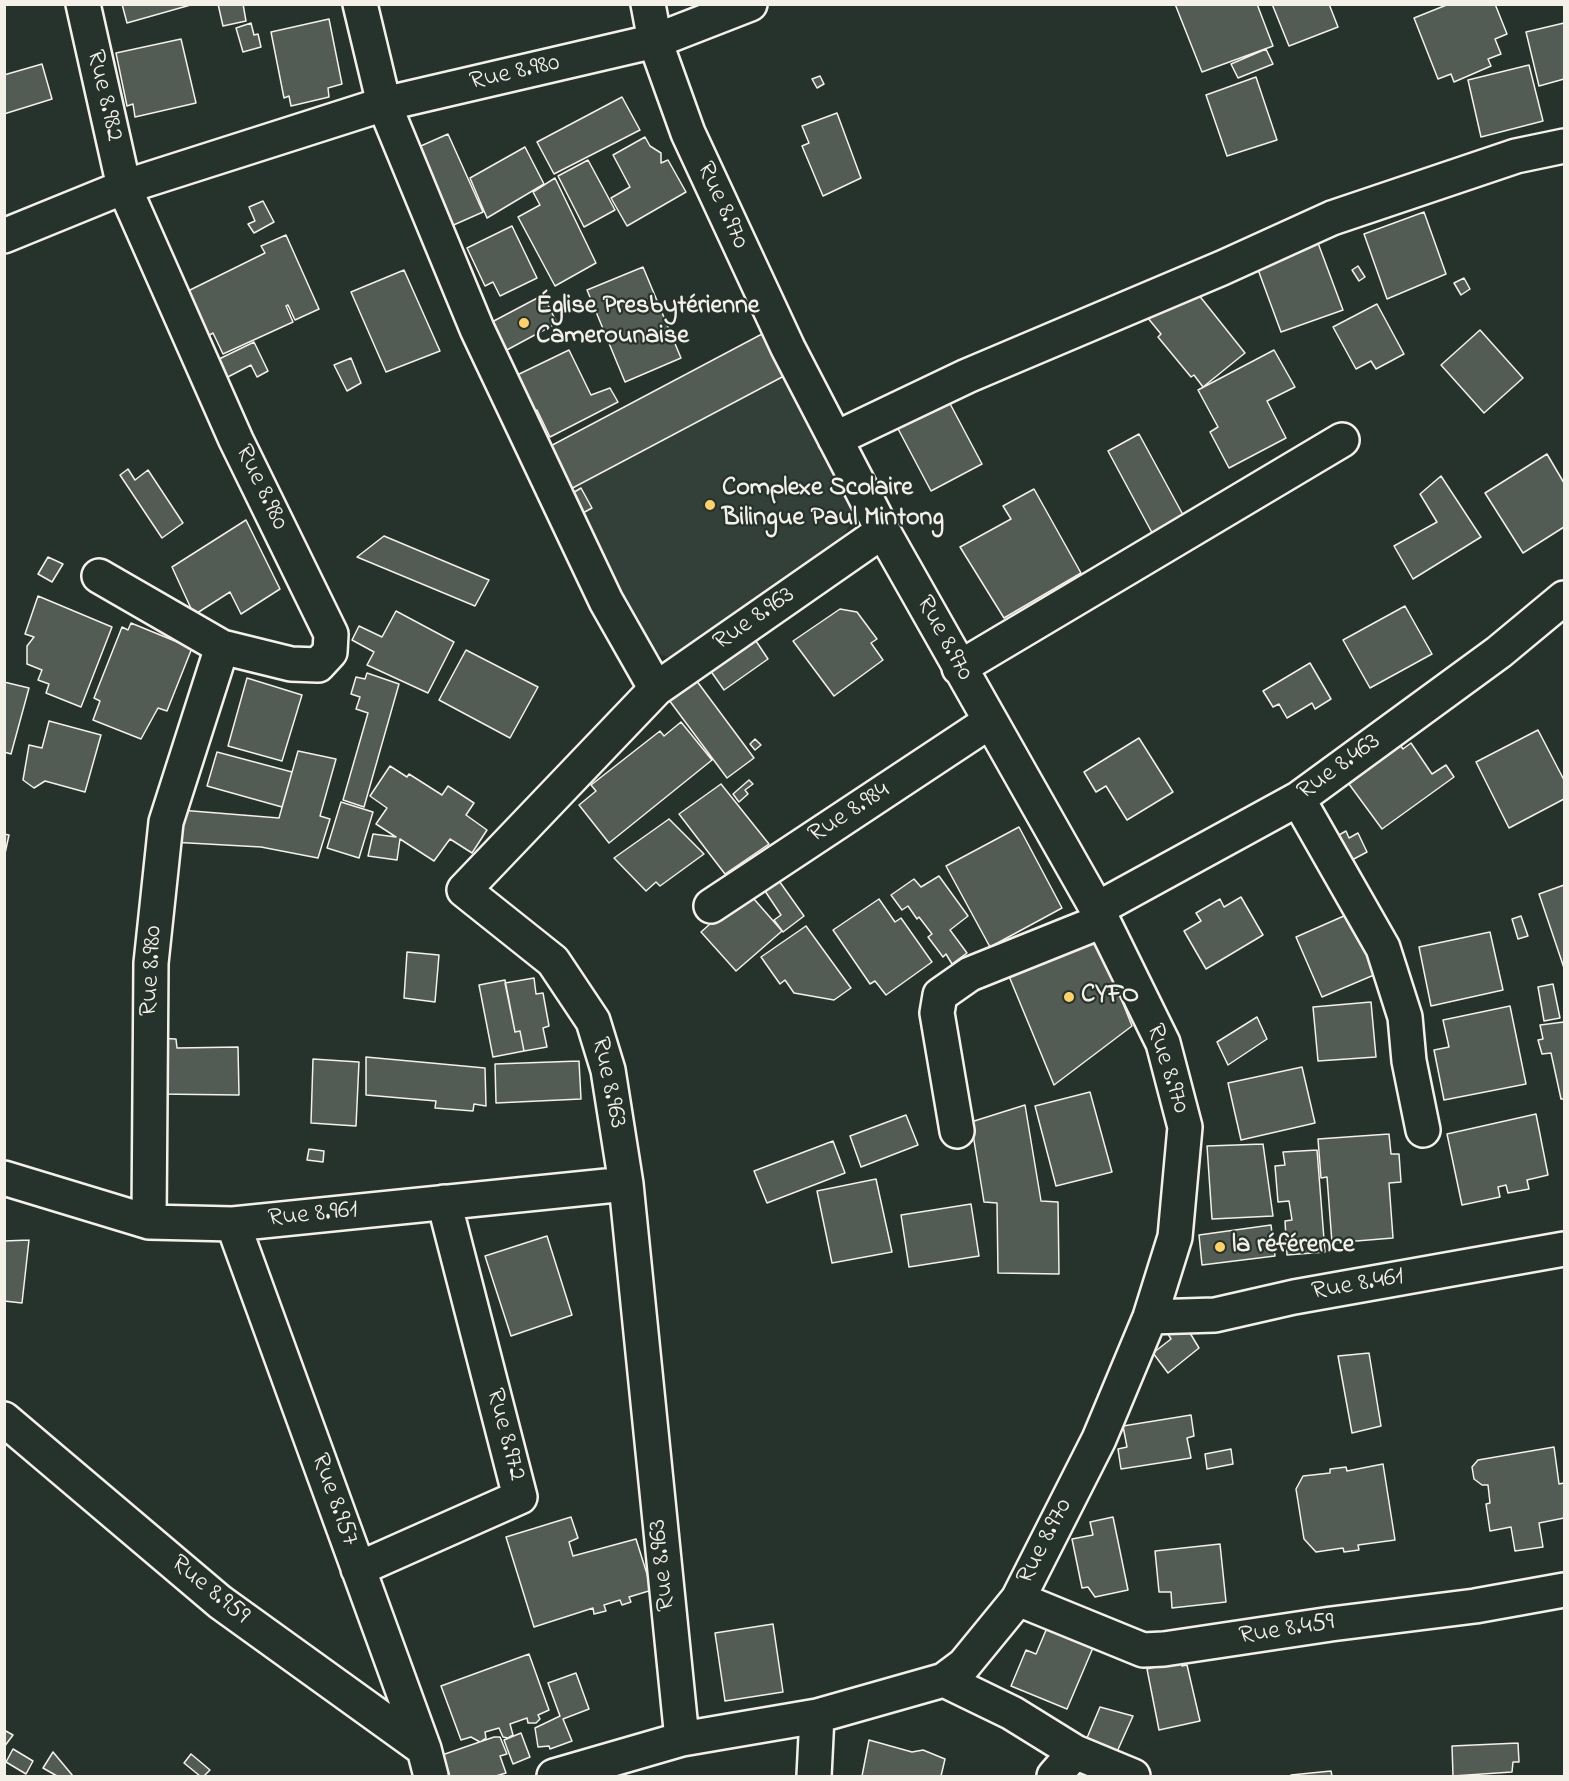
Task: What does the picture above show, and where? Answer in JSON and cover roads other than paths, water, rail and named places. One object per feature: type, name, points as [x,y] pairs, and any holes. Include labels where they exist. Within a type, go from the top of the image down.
[{"type":"street","name":"Rue 8.982","points":[[83,4],[124,187]]},
{"type":"street","points":[[360,4],[384,104],[477,329],[606,601],[656,689]]},
{"type":"street","name":"Rue 8.970","points":[[554,1776],[682,1739],[817,1716],[944,1680],[964,1665],[1018,1599],[1099,1439],[1150,1317],[1175,1237],[1185,1126],[1163,1043],[1099,915],[883,531],[788,348],[688,133],[655,42],[648,4]]},
{"type":"street","name":"Rue 8.980","points":[[149,1222],[151,963],[165,822],[222,647],[291,664],[318,665],[330,651],[331,634],[236,440],[124,187],[384,104],[655,42],[750,4]]},
{"type":"street","points":[[835,440],[967,376],[1211,273],[1332,218],[1516,156],[1564,146]]},
{"type":"street","points":[[4,236],[124,187]]},
{"type":"street","points":[[959,668],[1342,440]]},
{"type":"street","name":"Rue 8.963","points":[[682,1739],[626,1184],[608,1070],[593,1021],[553,961],[464,890],[656,689],[883,531]]},
{"type":"street","points":[[99,576],[222,647]]},
{"type":"street","name":"Rue 8.463","points":[[957,1131],[937,1013],[940,995],[970,974],[1099,915],[1298,799],[1499,652],[1564,598]]},
{"type":"street","name":"Rue 8.984","points":[[711,906],[990,723]]},
{"type":"street","points":[[1298,799],[1383,948],[1405,1017],[1409,1060],[1423,1130]]},
{"type":"street","name":"Rue 8.961","points":[[4,1178],[149,1222],[233,1224],[626,1184]]},
{"type":"street","name":"Rue 8.972","points":[[358,1569],[520,1497],[444,1202]]},
{"type":"street","name":"Rue 8.957","points":[[233,1224],[427,1762]]},
{"type":"street","name":"Rue 8.461","points":[[1150,1317],[1215,1315],[1294,1297],[1564,1249]]},
{"type":"street","name":"Rue 8.959","points":[[4,1419],[220,1602],[427,1762]]},
{"type":"street","name":"Rue 8.459","points":[[1018,1599],[1143,1650],[1475,1606],[1564,1590]]},
{"type":"street","points":[[944,1680],[1012,1713],[1075,1752],[1133,1776]]},
{"type":"street","points":[[814,1776],[817,1716]]},
{"type":"street","points":[[1054,1776],[1075,1752]]},
{"type":"place","name":"Église Presbytérienne Camerounaise","points":[[524,323]]},
{"type":"place","name":"Complexe Scolaire Bilingue Paul Mintong","points":[[710,505]]},
{"type":"place","name":"CYFO","points":[[1069,997]]},
{"type":"place","name":"la référence","points":[[1220,1247]]}]
